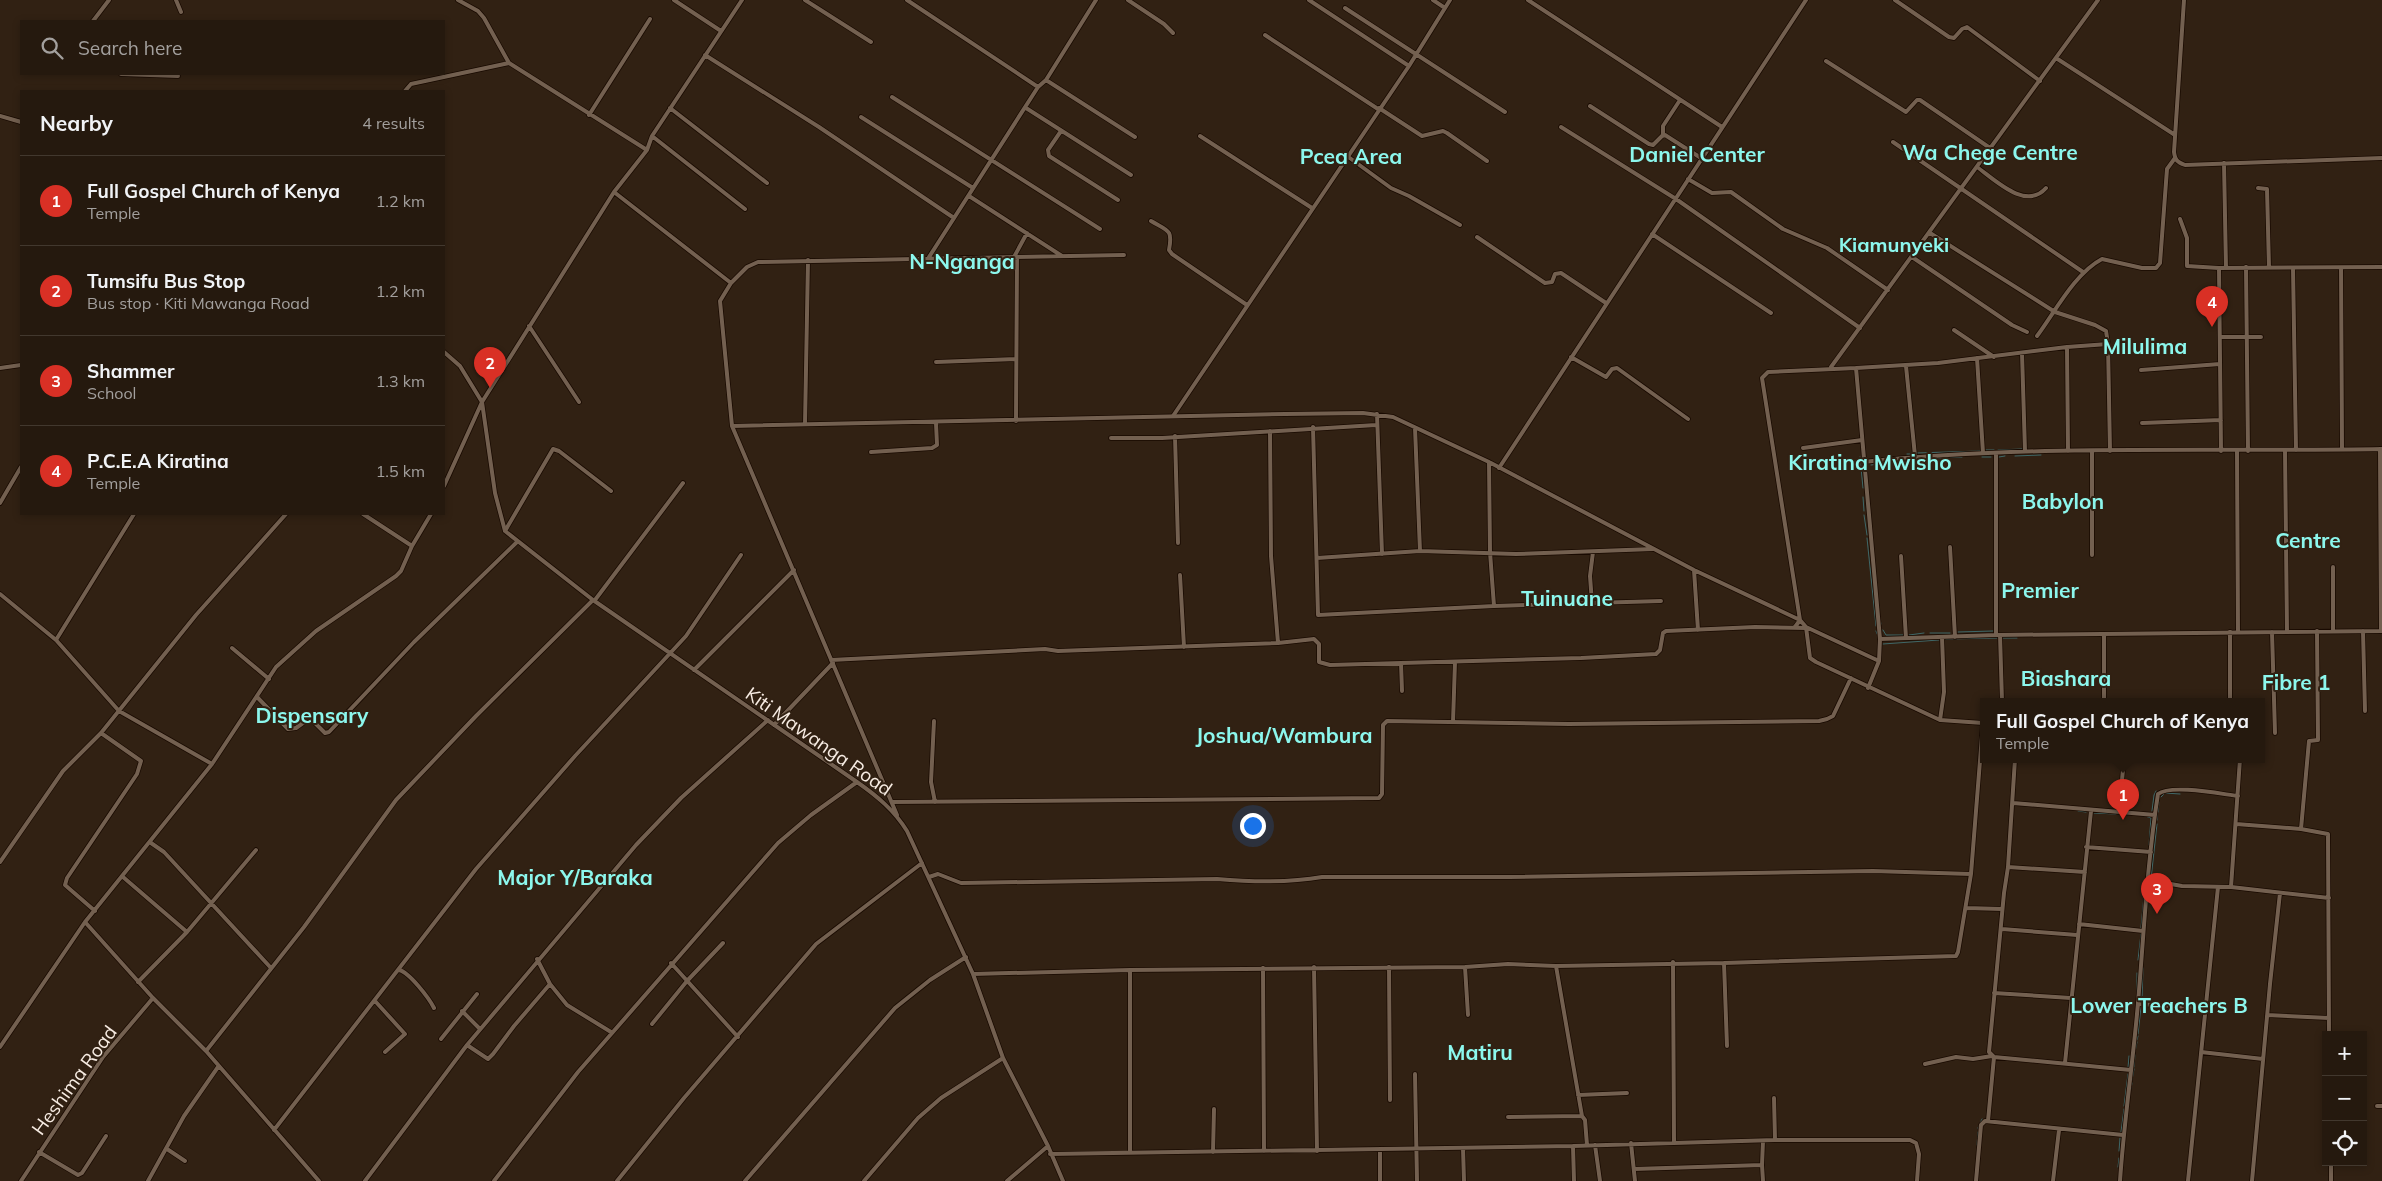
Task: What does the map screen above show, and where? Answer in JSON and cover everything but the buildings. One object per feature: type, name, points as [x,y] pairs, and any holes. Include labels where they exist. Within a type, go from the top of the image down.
[{"type":"street","points":[[94,20],[109,0]]},
{"type":"street","points":[[176,0],[181,12]]},
{"type":"street","points":[[458,0],[478,11],[484,18],[509,63],[647,150]]},
{"type":"street","points":[[674,0],[721,31]]},
{"type":"street","points":[[445,484],[482,402],[614,192],[647,150],[652,136],[742,0]]},
{"type":"street","points":[[805,0],[871,42]]},
{"type":"street","points":[[907,0],[1038,86]]},
{"type":"street","points":[[929,257],[1026,108],[1038,86],[1046,80],[1096,0]]},
{"type":"street","points":[[1128,0],[1164,24],[1173,33]]},
{"type":"street","points":[[1309,0],[1409,66]]},
{"type":"street","points":[[1433,0],[1445,8]]},
{"type":"street","points":[[1173,416],[1409,66],[1415,53],[1450,0]]},
{"type":"street","points":[[1528,0],[1722,127]]},
{"type":"street","points":[[1499,468],[1606,302],[1806,0]]},
{"type":"street","points":[[1895,0],[1949,37],[1954,38],[1967,27],[2040,81]]},
{"type":"street","points":[[1831,367],[2098,0]]},
{"type":"street","points":[[2184,0],[2175,135],[2175,158],[2178,163],[2185,165],[2382,158]]},
{"type":"street","points":[[1345,8],[1504,112]]},
{"type":"street","points":[[589,115],[650,19]]},
{"type":"street","points":[[1265,36],[1422,136],[1442,131],[1487,161]]},
{"type":"street","points":[[705,55],[818,127],[954,218]]},
{"type":"street","points":[[2056,58],[2175,135]]},
{"type":"street","points":[[1826,61],[1906,112],[1917,100],[1920,100],[1990,148]]},
{"type":"street","points":[[406,90],[411,84],[509,63]]},
{"type":"street","points":[[150,75],[178,76]]},
{"type":"street","points":[[1046,80],[1135,137]]},
{"type":"street","points":[[892,97],[1066,209],[1100,228]]},
{"type":"street","points":[[1590,106],[1653,146],[1663,135],[1663,126],[1680,100]]},
{"type":"street","points":[[670,108],[767,183]]},
{"type":"street","points":[[1026,108],[1131,175]]},
{"type":"street","points":[[0,116],[20,122]]},
{"type":"street","points":[[861,117],[973,188]]},
{"type":"street","points":[[1561,127],[1676,199],[1860,328]]},
{"type":"street","points":[[1061,131],[1048,150],[1049,156],[1118,200]]},
{"type":"street","points":[[1663,135],[1701,158]]},
{"type":"street","points":[[652,136],[745,209]]},
{"type":"street","points":[[1200,136],[1312,208]]},
{"type":"street","points":[[1893,142],[2083,272]]},
{"type":"street","points":[[1347,156],[1391,188],[1460,225]]},
{"type":"street","points":[[2037,336],[2083,272],[2102,259],[2142,268],[2156,268],[2160,263],[2167,168],[2175,158]]},
{"type":"street","points":[[2224,163],[2226,268]]},
{"type":"street","points":[[1977,167],[2024,197],[2040,194],[2046,188]]},
{"type":"street","points":[[1688,179],[1712,193],[1731,192],[1782,229],[1827,248],[1888,290]]},
{"type":"street","points":[[2258,188],[2267,189],[2269,267]]},
{"type":"street","points":[[614,192],[731,283]]},
{"type":"street","points":[[969,196],[1062,256]]},
{"type":"street","points":[[2180,220],[2187,238],[2187,266],[2219,268],[2382,267]]},
{"type":"street","points":[[1151,221],[1170,234],[1172,238],[1169,250],[1172,254],[1247,305]]},
{"type":"street","points":[[1016,420],[1015,257],[1027,232]]},
{"type":"street","points":[[1930,233],[2055,312],[2095,325],[2106,331],[2108,344],[2110,451]]},
{"type":"street","points":[[1652,234],[1771,313]]},
{"type":"street","points":[[1477,236],[1545,283],[1552,282],[1555,274],[1561,273],[1606,302]]},
{"type":"street","points":[[898,816],[732,426],[720,301],[731,283],[751,263],[929,257],[1124,254]]},
{"type":"street","points":[[1912,257],[2027,332]]},
{"type":"street","points":[[806,424],[808,260]]},
{"type":"street","points":[[2246,267],[2248,451]]},
{"type":"street","points":[[2219,268],[2221,451]]},
{"type":"street","points":[[2293,268],[2296,450]]},
{"type":"street","points":[[2341,268],[2342,449]]},
{"type":"street","points":[[529,326],[579,402]]},
{"type":"street","points":[[1954,330],[1994,357]]},
{"type":"street","points":[[2220,337],[2261,337]]},
{"type":"street","points":[[1795,626],[1800,620],[1762,378],[1768,372],[1831,367],[1906,366],[2108,344]]},
{"type":"street","points":[[2067,347],[2068,451]]},
{"type":"street","points":[[445,353],[460,366],[482,402],[495,493],[505,531]]},
{"type":"street","points":[[2022,353],[2024,451]]},
{"type":"street","points":[[1571,357],[1606,378],[1612,369],[1617,368],[1688,420]]},
{"type":"street","points":[[1977,358],[1983,453]]},
{"type":"street","points":[[936,362],[1016,359]]},
{"type":"street","points":[[2141,370],[2220,364]]},
{"type":"street","points":[[0,368],[20,365]]},
{"type":"street","points":[[1906,366],[1915,456]]},
{"type":"street","points":[[1856,368],[1880,639],[1879,661],[1868,688]]},
{"type":"street","points":[[732,426],[936,423],[1173,416],[1377,414],[1393,417],[1489,462],[1694,570],[1800,620],[1806,627],[1810,658],[1868,688],[1940,720],[1977,722],[1980,724]]},
{"type":"street","points":[[1377,414],[1382,554]]},
{"type":"street","points":[[2142,423],[2221,420]]},
{"type":"street","points":[[871,452],[932,448],[937,445],[936,423]]},
{"type":"street","points":[[1111,438],[1376,425]]},
{"type":"street","points":[[1313,428],[1318,615],[1494,606],[1661,601]]},
{"type":"street","points":[[1415,428],[1420,551]]},
{"type":"street","points":[[1270,431],[1271,556],[1278,643]]},
{"type":"street","points":[[1175,436],[1178,543]]},
{"type":"street","points":[[1803,448],[1862,440]]},
{"type":"street","points":[[505,531],[553,449],[559,451],[611,491]]},
{"type":"street","points":[[1863,462],[1915,456],[2024,451],[2381,449],[2382,631],[2230,632],[2104,636],[1998,635],[1880,639]]},
{"type":"street","points":[[2285,450],[2287,632]]},
{"type":"street","points":[[2092,451],[2092,555]]},
{"type":"street","points":[[2237,451],[2238,632]]},
{"type":"street","points":[[1996,453],[1998,635],[2002,698]]},
{"type":"street","points":[[1489,462],[1490,552],[1494,606]]},
{"type":"street","points":[[0,503],[20,469]]},
{"type":"street","points":[[206,1051],[271,968],[396,800],[488,703],[594,600],[683,483]]},
{"type":"street","points":[[56,640],[133,515]]},
{"type":"street","points":[[0,862],[63,771],[101,733],[196,615],[285,515]]},
{"type":"street","points":[[365,515],[412,546]]},
{"type":"street","points":[[0,1047],[85,922],[151,843],[212,764],[276,667],[304,640],[396,576],[401,570],[429,515]]},
{"type":"street","name":"Kiti Mawanga Road","points":[[505,531],[594,600],[858,782],[881,799],[898,816],[966,957],[1003,1058],[1048,1146],[1063,1181]]},
{"type":"street","points":[[256,697],[288,729],[296,728],[310,718],[325,733],[329,732],[414,642],[517,542]]},
{"type":"street","points":[[1950,547],[1955,637]]},
{"type":"street","points":[[1317,558],[1420,551],[1516,554],[1655,549]]},
{"type":"street","points":[[1592,604],[1590,576],[1593,552]]},
{"type":"street","points":[[274,1130],[476,868],[575,756],[671,654],[686,636],[741,555]]},
{"type":"street","points":[[1901,556],[1906,638]]},
{"type":"street","points":[[2333,567],[2333,631]]},
{"type":"street","points":[[694,670],[794,570]]},
{"type":"street","points":[[1694,570],[1698,630]]},
{"type":"street","points":[[1180,574],[1184,647]]},
{"type":"street","points":[[0,594],[56,640],[119,711],[212,764]]},
{"type":"street","points":[[774,725],[832,661],[1045,649],[1058,651],[1278,643],[1314,639],[1319,644],[1319,662],[1330,665],[1401,664],[1653,654],[1660,650],[1663,633],[1666,631],[1795,626],[1806,627],[1879,661]]},
{"type":"street","points":[[2301,829],[2309,741],[2318,740],[2317,631]]},
{"type":"street","points":[[2364,631],[2365,711]]},
{"type":"street","points":[[2230,632],[2230,698]]},
{"type":"street","points":[[2272,632],[2275,733]]},
{"type":"street","points":[[2104,636],[2104,698]]},
{"type":"street","points":[[1940,720],[1944,692],[1942,637]]},
{"type":"street","points":[[232,648],[269,679]]},
{"type":"street","points":[[1453,722],[1455,662]]},
{"type":"street","points":[[1401,664],[1402,691]]},
{"type":"street","points":[[892,802],[1379,798],[1382,794],[1384,723],[1387,721],[1569,724],[1828,720],[1833,716],[1851,678]]},
{"type":"street","points":[[366,1181],[466,1045],[537,959],[636,845],[674,805],[768,720]]},
{"type":"street","points":[[934,721],[931,782],[935,802]]},
{"type":"street","points":[[95,910],[64,885],[137,774],[141,761],[101,733]]},
{"type":"street","points":[[973,974],[1314,967],[1465,967],[1508,964],[1556,966],[1953,957],[1958,952],[1971,874],[1980,763]]},
{"type":"street","points":[[1988,1121],[1993,1057],[1988,1049],[2008,867],[2015,763]]},
{"type":"street","points":[[2119,812],[2124,763]]},
{"type":"street","points":[[2231,887],[2240,763]]},
{"type":"street","points":[[494,1181],[611,1032],[778,843],[811,815],[858,782]]},
{"type":"street","points":[[2120,1181],[2123,1135],[2138,1004],[2148,880],[2158,794],[2166,790],[2238,796]]},
{"type":"street","points":[[2012,803],[2155,815]]},
{"type":"street","points":[[2066,1063],[2077,935],[2091,811]]},
{"type":"street","points":[[2236,824],[2301,829],[2328,834],[2329,1031]]},
{"type":"street","points":[[151,843],[164,852],[271,968]]},
{"type":"street","points":[[2086,847],[2151,852]]},
{"type":"street","points":[[138,982],[187,932],[256,850]]},
{"type":"street","points":[[617,1181],[816,944],[922,863]]},
{"type":"street","points":[[2008,867],[2085,872]]},
{"type":"street","points":[[929,877],[938,874],[961,883],[1217,879],[1245,881],[1305,880],[1330,876],[1422,878],[1873,871],[1971,874]]},
{"type":"street","points":[[123,877],[187,932]]},
{"type":"street","points":[[2148,880],[2182,886],[2231,887],[2329,898]]},
{"type":"street","points":[[2188,1181],[2218,887]]},
{"type":"street","points":[[2252,1181],[2262,1060],[2280,893]]},
{"type":"street","points":[[1966,908],[2002,910]]},
{"type":"street","points":[[85,922],[153,998],[206,1051],[319,1181]]},
{"type":"street","points":[[2079,924],[2143,931]]},
{"type":"street","points":[[2002,929],[2077,935]]},
{"type":"street","points":[[652,1024],[687,981],[723,943]]},
{"type":"street","points":[[745,1181],[896,1008],[930,980],[966,957]]},
{"type":"street","points":[[537,959],[550,984],[567,1005],[611,1032]]},
{"type":"street","points":[[1673,962],[1674,1142]]},
{"type":"street","points":[[671,963],[738,1037]]},
{"type":"street","points":[[1724,963],[1727,1046]]},
{"type":"street","points":[[1556,966],[1578,1095],[1582,1116],[1585,1120],[1587,1145]]},
{"type":"street","points":[[1314,967],[1317,1151]]},
{"type":"street","points":[[1389,967],[1390,1100]]},
{"type":"street","points":[[1465,967],[1468,1015]]},
{"type":"street","points":[[1263,968],[1264,1151]]},
{"type":"street","points":[[399,970],[402,970],[415,983],[434,1008]]},
{"type":"street","points":[[1130,970],[1130,1152]]},
{"type":"street","points":[[466,1045],[488,1059],[491,1057],[514,1026],[550,984]]},
{"type":"street","points":[[1994,993],[2071,998]]},
{"type":"street","points":[[441,1039],[476,994]]},
{"type":"street","name":"Heshima Road","points":[[21,1181],[103,1057],[153,998]]},
{"type":"street","points":[[375,1001],[405,1034],[385,1052]]},
{"type":"street","points":[[2138,1004],[2205,1008]]},
{"type":"street","points":[[462,1011],[480,1029]]},
{"type":"street","points":[[2267,1015],[2329,1018]]},
{"type":"street","points":[[2201,1052],[2262,1060]]},
{"type":"street","points":[[1925,1064],[1956,1057],[1973,1059],[1993,1057],[2131,1070]]},
{"type":"street","points":[[864,1181],[926,1111],[964,1083],[1003,1058]]},
{"type":"street","points":[[148,1181],[189,1109],[218,1067]]},
{"type":"street","points":[[1415,1074],[1417,1181]]},
{"type":"street","points":[[1578,1095],[1627,1093]]},
{"type":"street","points":[[1774,1098],[1775,1140]]},
{"type":"street","points":[[1213,1152],[1214,1109]]},
{"type":"street","points":[[1508,1116],[1582,1116]]},
{"type":"street","points":[[1976,1181],[1981,1125],[1988,1121],[2059,1130],[2123,1135]]},
{"type":"street","points":[[2053,1181],[2059,1130]]},
{"type":"street","points":[[39,1152],[78,1175],[82,1173],[106,1136]]},
{"type":"street","points":[[1050,1154],[1317,1151],[1775,1140],[1910,1140],[1916,1143],[1920,1154],[1916,1181]]},
{"type":"street","points":[[1763,1141],[1762,1165],[1764,1181]]},
{"type":"street","points":[[1631,1143],[1635,1181]]},
{"type":"street","points":[[1595,1145],[1600,1181]]},
{"type":"street","points":[[1007,1181],[1048,1146]]},
{"type":"street","points":[[1573,1146],[1574,1181]]},
{"type":"street","points":[[167,1148],[185,1161]]},
{"type":"street","points":[[1380,1148],[1380,1181]]},
{"type":"street","points":[[1463,1148],[1464,1181]]},
{"type":"street","points":[[1634,1169],[1762,1165]]},
{"type":"street","points":[[2331,1166],[2331,1181]]},
{"type":"street","points":[[311,1181],[314,1177]]},
{"type":"waterway","points":[[1998,450],[2022,449]]},
{"type":"waterway","points":[[1986,450],[1994,450]]},
{"type":"waterway","points":[[1916,453],[1981,451]]},
{"type":"waterway","points":[[1907,454],[1913,454]]},
{"type":"waterway","points":[[2015,456],[2041,455]]},
{"type":"waterway","points":[[1999,457],[2005,456]]},
{"type":"waterway","points":[[1860,457],[1863,488]]},
{"type":"waterway","points":[[1950,457],[1962,457]]},
{"type":"waterway","points":[[1982,457],[1991,457]]},
{"type":"waterway","points":[[1871,465],[1933,458]]},
{"type":"waterway","points":[[1936,458],[1947,458]]},
{"type":"waterway","points":[[1863,497],[1864,511]]},
{"type":"waterway","points":[[1864,515],[1867,535]]},
{"type":"waterway","points":[[1867,538],[1876,626]]},
{"type":"waterway","points":[[1880,619],[1881,624]]},
{"type":"waterway","points":[[1883,630],[1886,635],[1903,635]]},
{"type":"waterway","points":[[1958,632],[1993,631]]},
{"type":"waterway","points":[[1909,635],[1924,633]]},
{"type":"waterway","points":[[1930,633],[1950,633]]},
{"type":"waterway","points":[[1946,639],[1997,638]]},
{"type":"waterway","points":[[2003,638],[2017,638]]},
{"type":"waterway","points":[[1883,644],[1939,640]]},
{"type":"waterway","points":[[2152,811],[2156,791]]},
{"type":"waterway","points":[[2161,797],[2165,793],[2180,794]]},
{"type":"waterway","points":[[2158,812],[2159,802]]},
{"type":"waterway","points":[[2078,811],[2086,812]]},
{"type":"waterway","points":[[2094,813],[2116,814]]},
{"type":"waterway","points":[[2157,813],[2157,820]]},
{"type":"waterway","points":[[2145,816],[2151,818],[2149,845]]},
{"type":"waterway","points":[[2151,879],[2157,824]]},
{"type":"waterway","points":[[2147,910],[2150,884]]},
{"type":"waterway","points":[[2141,928],[2144,896]]},
{"type":"waterway","points":[[2138,960],[2141,934]]},
{"type":"waterway","points":[[2142,999],[2143,968]]},
{"type":"waterway","points":[[2137,973],[2137,994]]},
{"type":"waterway","points":[[2138,1034],[2141,1007]]},
{"type":"waterway","points":[[2137,1040],[2138,1036]]},
{"type":"waterway","points":[[2135,1052],[2137,1042]]},
{"type":"waterway","points":[[2134,1067],[2135,1055]]},
{"type":"waterway","points":[[2128,1068],[2129,1056]]},
{"type":"waterway","points":[[2132,1080],[2134,1069]]},
{"type":"waterway","points":[[2124,1106],[2128,1074]]},
{"type":"waterway","points":[[2131,1089],[2132,1083]]},
{"type":"waterway","points":[[2121,1132],[2124,1109]]},
{"type":"waterway","points":[[1978,1128],[1982,1119]]},
{"type":"waterway","points":[[1977,1145],[1978,1132]]},
{"type":"waterway","points":[[2119,1151],[2120,1138]]},
{"type":"waterway","points":[[2118,1167],[2119,1158]]},
{"type":"place","name":"P.C.E.A Kiratina","points":[[2212,327]]},
{"type":"place","name":"Tumsifu Bus Stop","points":[[490,388]]},
{"type":"place","name":"Full Gospel Church of Kenya","points":[[2123,820]]},
{"type":"place","name":"Shammer","points":[[2157,914]]},
{"type":"district","name":"Wa Chege Centre","points":[[1990,153]]},
{"type":"district","name":"Daniel Center","points":[[1697,155]]},
{"type":"district","name":"Pcea Area","points":[[1351,157]]},
{"type":"district","name":"Kiamunyeki","points":[[1894,245]]},
{"type":"district","name":"N-Nganga","points":[[962,262]]},
{"type":"district","name":"Milulima","points":[[2145,347]]},
{"type":"district","name":"Kiratina Mwisho","points":[[1870,463]]},
{"type":"district","name":"Babylon","points":[[2063,502]]},
{"type":"district","name":"Centre","points":[[2308,541]]},
{"type":"district","name":"Premier","points":[[2040,591]]},
{"type":"district","name":"Tuinuane","points":[[1567,599]]},
{"type":"district","name":"Biashara","points":[[2066,679]]},
{"type":"district","name":"Fibre 1","points":[[2296,683]]},
{"type":"district","name":"Dispensary","points":[[312,716]]},
{"type":"district","name":"Joshua/Wambura","points":[[1284,736]]},
{"type":"district","name":"Major Y/Baraka","points":[[575,878]]},
{"type":"district","name":"Lower Teachers B","points":[[2159,1006]]},
{"type":"district","name":"Matiru","points":[[1480,1053]]}]
